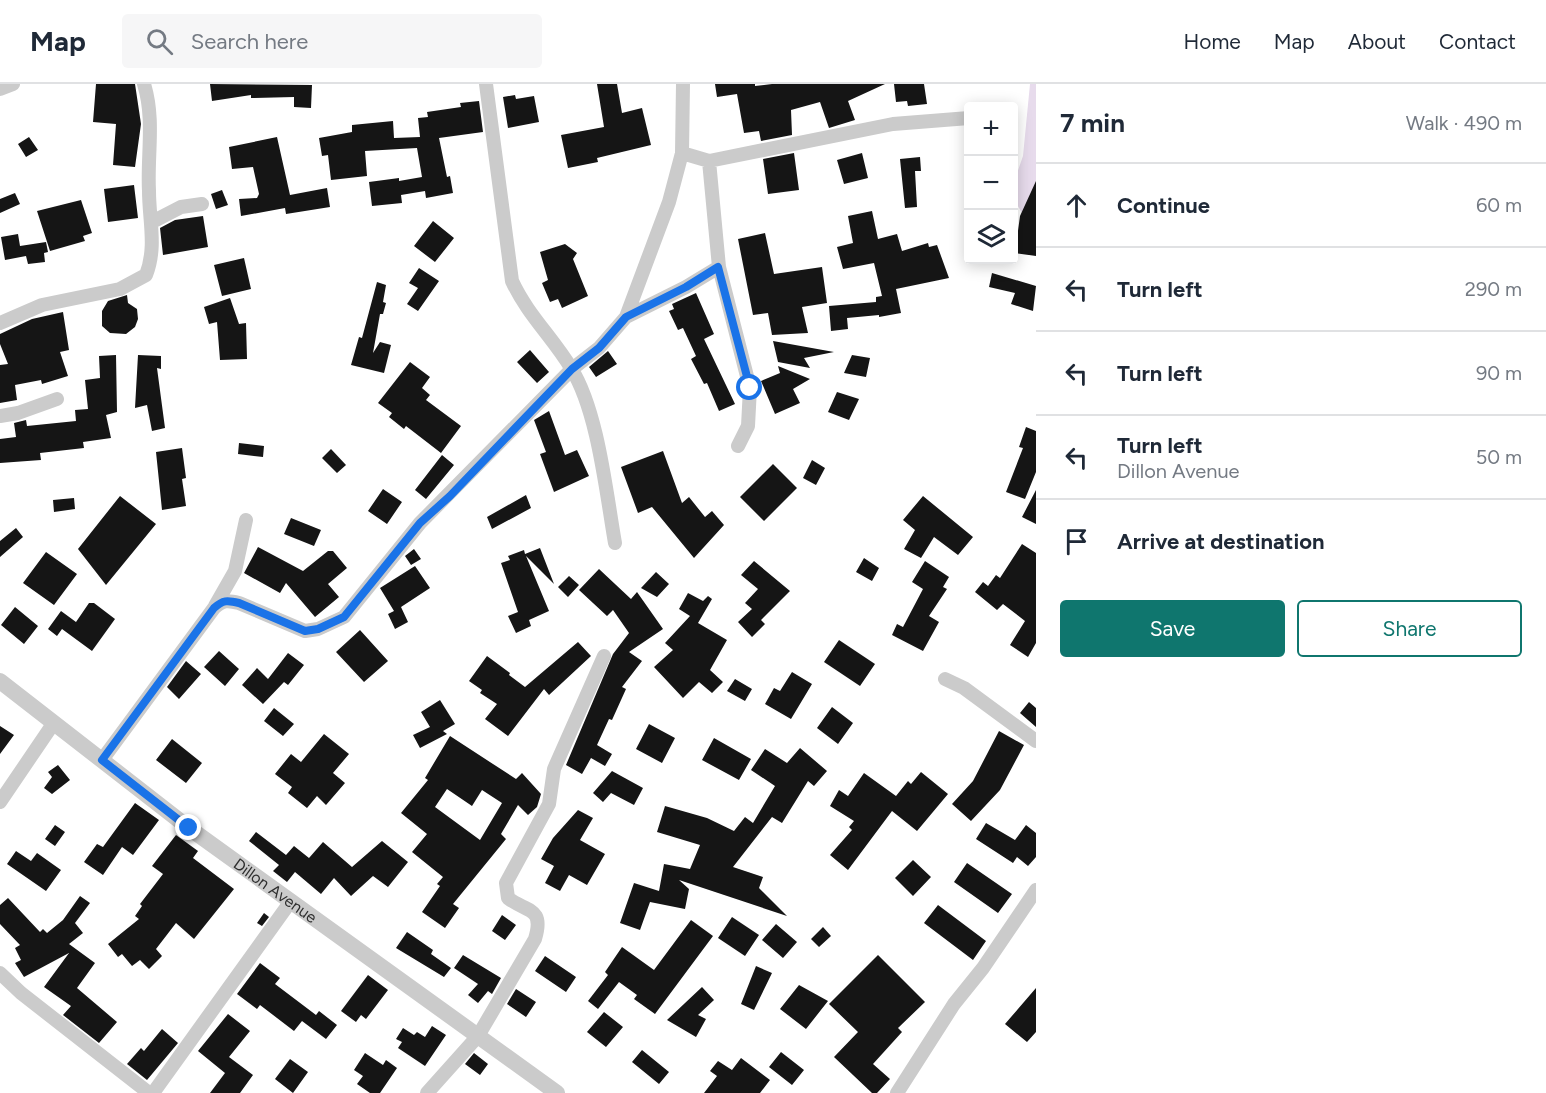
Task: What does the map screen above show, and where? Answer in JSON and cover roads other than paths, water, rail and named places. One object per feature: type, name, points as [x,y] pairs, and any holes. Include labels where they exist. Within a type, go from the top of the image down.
[{"type":"street","points":[[0,89],[13,84]]},
{"type":"street","points":[[0,323],[42,305],[120,289],[146,275],[152,258],[152,222],[148,192],[152,126],[144,84]]},
{"type":"street","points":[[486,84],[512,281],[523,305],[572,369],[590,414],[615,543]]},
{"type":"street","points":[[214,608],[228,600],[272,615],[305,631],[318,629],[344,617],[420,523],[450,496],[572,369],[599,348],[626,317],[669,201],[682,153],[682,84]]},
{"type":"street","points":[[682,153],[709,161],[893,124],[964,118]]},
{"type":"street","points":[[709,161],[718,267],[750,388],[748,426],[738,446]]},
{"type":"street","points":[[152,222],[180,207],[202,204]]},
{"type":"street","points":[[626,317],[686,287],[718,267]]},
{"type":"street","points":[[0,416],[18,413],[57,399]]},
{"type":"street","points":[[102,760],[214,608],[235,571],[246,520]]},
{"type":"street","points":[[427,1093],[478,1036],[535,939],[538,926],[534,914],[527,906],[508,898],[506,883],[549,804],[554,769],[603,656]]},
{"type":"street","points":[[945,679],[964,688],[1036,741]]},
{"type":"street","name":"Dillon Avenue","points":[[0,681],[53,724],[291,901],[557,1093]]},
{"type":"street","points":[[0,802],[53,724]]},
{"type":"street","points":[[897,1093],[954,1004],[983,968],[1036,890]]},
{"type":"street","points":[[0,974],[151,1093],[291,901]]}]
